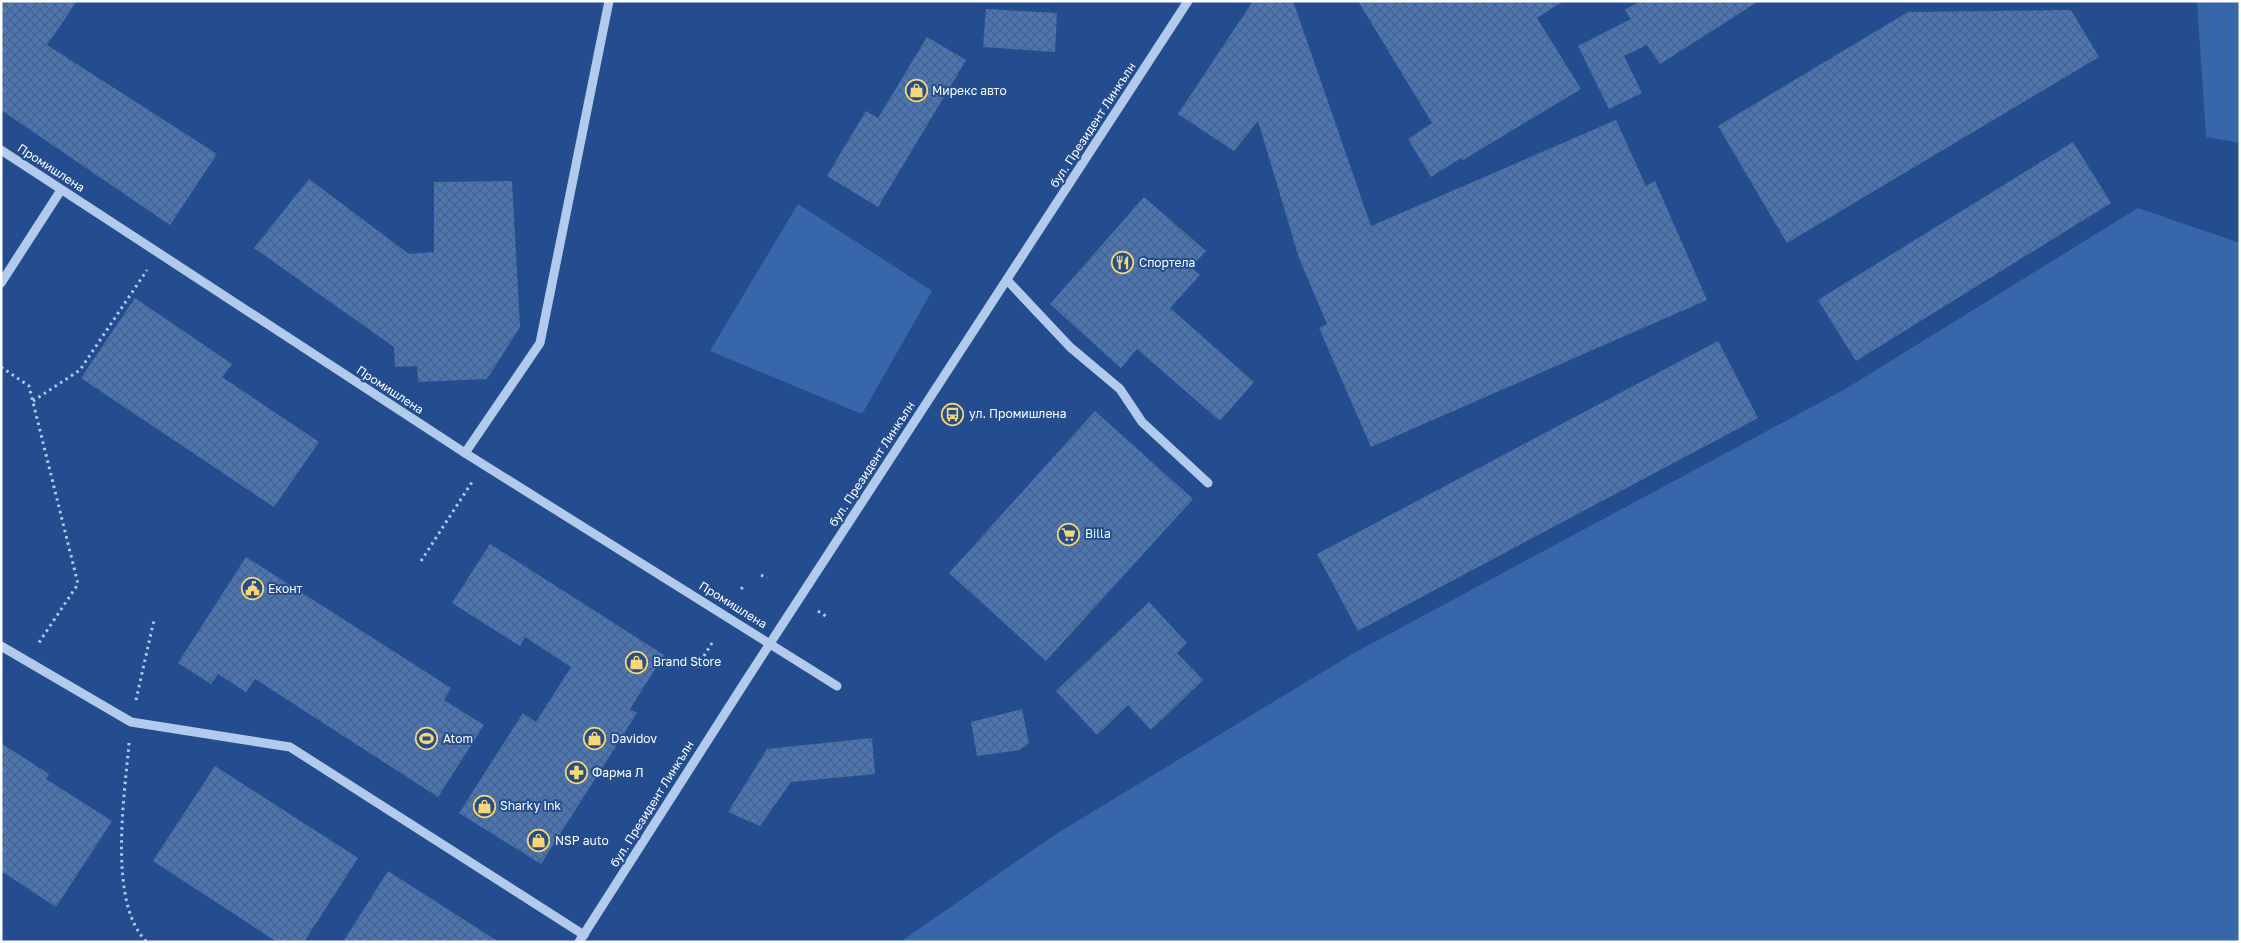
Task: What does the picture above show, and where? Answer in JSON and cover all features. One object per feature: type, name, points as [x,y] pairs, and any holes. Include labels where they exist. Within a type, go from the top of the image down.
[{"type":"street","points":[[464,453],[540,344],[609,1]]},
{"type":"street","name":"бул. Президент Линкълн","points":[[581,938],[770,643],[1188,1]]},
{"type":"street","name":"Промишлена","points":[[1,150],[464,453],[837,686]]},
{"type":"street","points":[[1,283],[61,190]]},
{"type":"street","points":[[1007,280],[1070,347],[1120,389],[1142,422],[1208,482]]},
{"type":"street","points":[[1,646],[131,722],[290,747],[581,938]]},
{"type":"path","points":[[33,401],[80,370],[158,253]]},
{"type":"path","points":[[1,367],[29,386],[78,584],[27,661]]},
{"type":"path","points":[[421,561],[483,465]]},
{"type":"path","points":[[762,575],[767,578]]},
{"type":"path","points":[[818,611],[827,617]]},
{"type":"path","points":[[147,942],[141,936],[127,906],[120,844],[131,722],[154,620]]},
{"type":"path","points":[[697,667],[712,643]]},
{"type":"shaded area","points":[[2197,1],[2240,1],[2240,143],[2206,137]]},
{"type":"shaded area","points":[[798,204],[932,291],[862,414],[710,351]]},
{"type":"shaded area","points":[[2138,208],[2240,243],[2240,942],[900,942],[1056,834],[1354,653],[1847,388]]},
{"type":"building","points":[[1,1],[77,1],[47,45],[217,154],[170,225],[1,110]]},
{"type":"building","points":[[1253,1],[1293,1],[1371,226],[1616,120],[1646,186],[1655,181],[1707,300],[1371,447],[1319,328],[1327,324],[1299,258],[1258,121],[1234,151],[1178,114]]},
{"type":"building","points":[[1358,1],[1564,1],[1537,18],[1581,89],[1463,160],[1461,158],[1431,177],[1408,139],[1432,123]]},
{"type":"building","points":[[1639,1],[1759,1],[1660,64],[1647,45],[1624,56],[1642,93],[1609,109],[1578,46],[1631,19],[1625,10]]},
{"type":"building","points":[[986,9],[1057,13],[1055,52],[983,47]]},
{"type":"building","points":[[2071,10],[2099,57],[1787,243],[1718,126],[1908,12]]},
{"type":"building","points":[[927,37],[966,60],[878,207],[827,176],[866,111],[878,118]]},
{"type":"building","points":[[2073,142],[2111,203],[1856,361],[1818,300]]},
{"type":"building","points":[[309,179],[409,254],[434,252],[434,182],[512,181],[520,327],[487,379],[418,382],[417,366],[395,367],[394,347],[254,248]]},
{"type":"building","points":[[1144,197],[1206,251],[1191,267],[1200,275],[1170,308],[1254,382],[1220,421],[1137,349],[1121,368],[1050,304]]},
{"type":"building","points":[[135,298],[232,364],[222,377],[319,442],[274,507],[81,378]]},
{"type":"building","points":[[1718,341],[1758,418],[1358,631],[1317,554]]},
{"type":"building","points":[[1095,411],[1193,499],[1046,661],[949,573]]},
{"type":"building","points":[[490,544],[664,655],[630,709],[637,713],[541,864],[459,813],[523,713],[536,722],[571,667],[525,637],[520,646],[452,603]]},
{"type":"building","points":[[246,557],[451,688],[444,700],[484,725],[438,797],[255,679],[246,692],[218,674],[211,684],[178,663]]},
{"type":"building","points":[[1149,602],[1187,643],[1177,653],[1203,680],[1151,730],[1128,705],[1097,735],[1056,691]]},
{"type":"building","points":[[1022,709],[1029,743],[1020,750],[977,756],[971,722]]},
{"type":"building","points":[[872,738],[875,774],[791,782],[760,826],[728,812],[767,749]]},
{"type":"building","points":[[1,743],[49,774],[46,779],[112,821],[56,907],[1,871]]},
{"type":"building","points":[[215,766],[358,858],[304,942],[277,942],[153,861]]},
{"type":"building","points":[[388,871],[499,942],[343,942]]},
{"type":"place","name":"Мирекс авто","points":[[916,91]]},
{"type":"place","name":"Спортела","points":[[1123,263]]},
{"type":"place","name":"ул. Промишлена","points":[[953,414]]},
{"type":"place","name":"Billa","points":[[1069,534]]},
{"type":"place","name":"Еконт","points":[[252,589]]},
{"type":"place","name":"Brand Store","points":[[637,662]]},
{"type":"place","name":"Atom","points":[[427,739]]},
{"type":"place","name":"Davidov","points":[[595,739]]},
{"type":"place","name":"Фарма Л","points":[[576,773]]},
{"type":"place","name":"Sharky Ink","points":[[484,806]]},
{"type":"place","name":"NSP auto","points":[[539,841]]}]
